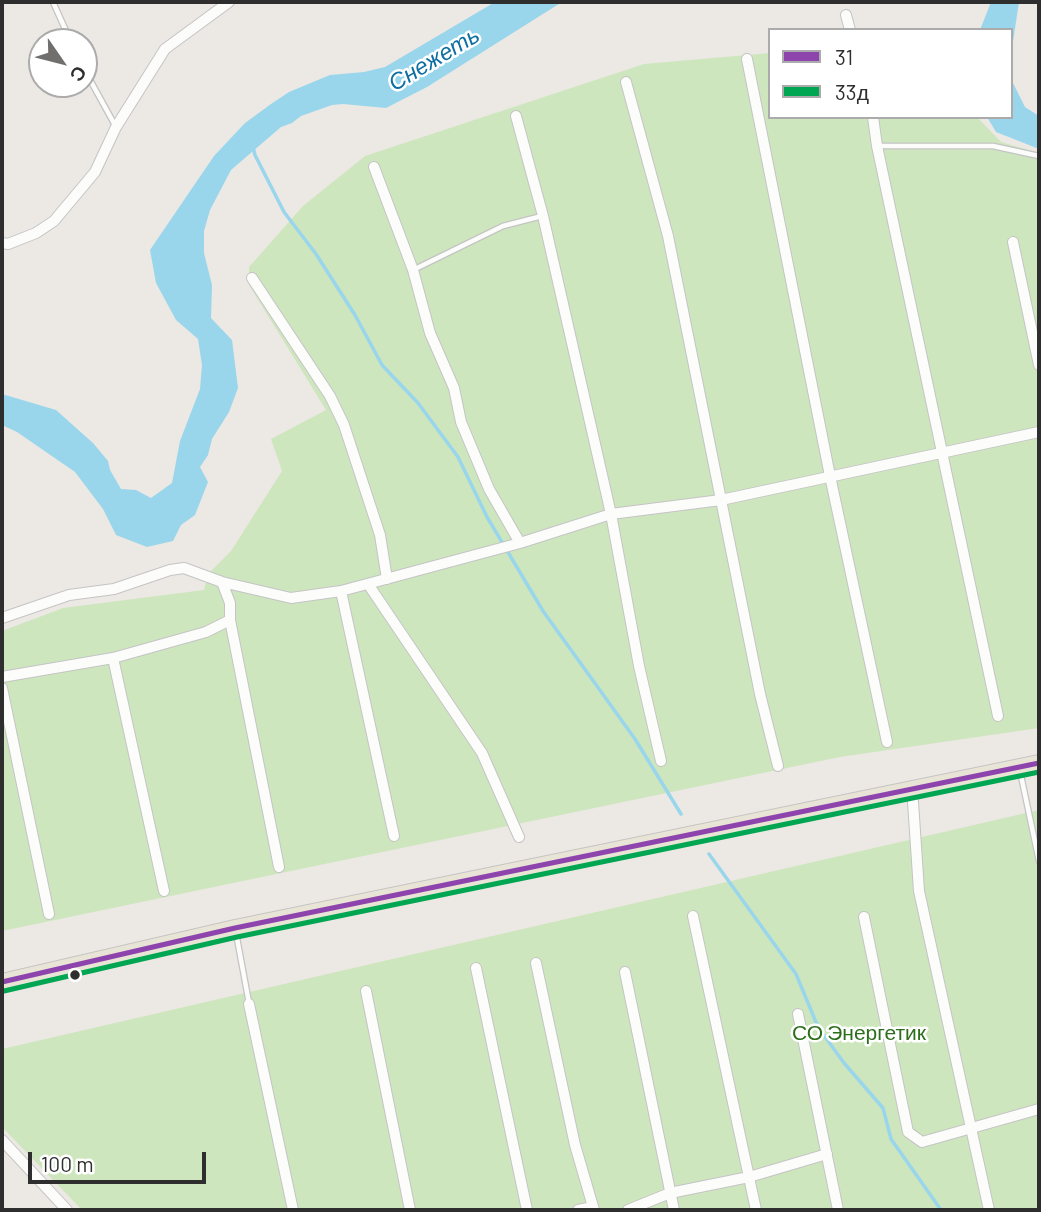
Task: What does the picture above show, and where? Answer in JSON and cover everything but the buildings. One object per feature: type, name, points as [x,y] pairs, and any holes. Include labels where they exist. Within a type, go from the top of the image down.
[{"type":"main road","points":[[2,982],[235,928],[1039,763]]},
{"type":"street","points":[[2,243],[8,244],[36,233],[54,222],[95,172],[116,127],[165,49],[229,2]]},
{"type":"street","points":[[846,15],[849,28]]},
{"type":"street","points":[[747,60],[830,476],[887,742]]},
{"type":"street","points":[[626,82],[668,236],[760,694],[778,766]]},
{"type":"street","points":[[516,116],[543,216],[611,514],[639,666],[661,761]]},
{"type":"street","points":[[873,119],[998,716]]},
{"type":"street","points":[[374,167],[414,270],[430,333],[454,388],[461,422],[489,489],[520,543]]},
{"type":"street","points":[[1013,242],[1039,365]]},
{"type":"street","points":[[252,278],[330,396],[344,425],[380,535],[387,579]]},
{"type":"street","points":[[2,618],[69,595],[114,589],[170,570],[184,568],[222,582],[291,598],[341,591],[520,543],[611,514],[721,500],[1039,432]]},
{"type":"street","points":[[222,582],[230,603],[230,620],[279,867]]},
{"type":"street","points":[[368,584],[482,753],[519,837]]},
{"type":"street","points":[[341,591],[394,836]]},
{"type":"street","points":[[2,677],[113,658],[206,632],[230,620]]},
{"type":"street","points":[[113,658],[164,891]]},
{"type":"street","points":[[2,688],[48,914]]},
{"type":"street","points":[[912,788],[919,891],[989,1210]]},
{"type":"street","points":[[693,916],[756,1210]]},
{"type":"street","points":[[864,917],[908,1132],[922,1142],[1039,1108]]},
{"type":"street","points":[[536,963],[575,1145],[594,1209],[578,1210]]},
{"type":"street","points":[[476,968],[527,1210]]},
{"type":"street","points":[[625,972],[674,1210]]},
{"type":"street","points":[[366,991],[411,1210]]},
{"type":"street","points":[[249,1004],[293,1210]]},
{"type":"street","points":[[798,1014],[838,1210]]},
{"type":"street","points":[[2,1140],[67,1210]]},
{"type":"street","points":[[628,1210],[670,1193],[749,1177],[827,1154]]},
{"type":"lane","points":[[53,2],[65,28]]},
{"type":"lane","points":[[98,94],[116,127]]},
{"type":"lane","points":[[877,146],[993,146],[1039,156]]},
{"type":"lane","points":[[414,270],[503,226],[543,216]]},
{"type":"lane","points":[[1020,767],[1039,861]]},
{"type":"lane","points":[[235,928],[249,1004]]},
{"type":"green space","points":[[768,53],[768,119],[979,119],[1001,142],[1039,153],[1039,728],[840,757],[2,931],[2,631],[63,608],[204,590],[208,574],[231,551],[282,471],[271,439],[326,410],[249,285],[249,267],[303,206],[365,156],[644,64]]},
{"type":"green space","name":"СО Энергетик","points":[[1039,810],[1039,1210],[82,1210],[2,1127],[2,1049]]},
{"type":"water","name":"Снежеть","points":[[495,2],[562,2],[427,87],[386,108],[332,105],[301,116],[281,127],[231,170],[210,210],[204,231],[204,253],[212,285],[211,318],[232,340],[238,388],[229,412],[212,439],[208,455],[200,467],[208,482],[195,515],[181,525],[173,541],[147,547],[116,535],[103,509],[75,472],[17,432],[2,425],[2,394],[56,410],[93,443],[108,461],[121,489],[136,490],[151,498],[172,483],[180,441],[200,389],[202,365],[198,339],[176,320],[156,283],[150,250],[214,156],[245,123],[271,104],[289,92],[330,75],[385,67]]},
{"type":"water","points":[[991,2],[1019,2],[1013,42],[1013,28],[981,28]]},
{"type":"water","points":[[1013,83],[1025,107],[1039,116],[1039,149],[996,132],[988,119],[1013,119]]},
{"type":"waterway","points":[[253,147],[284,212],[316,254],[355,315],[382,365],[418,403],[458,457],[487,517],[543,611],[635,739],[681,814]]},
{"type":"waterway","points":[[709,854],[796,974],[818,1027],[844,1063],[883,1108],[891,1139],[941,1210]]},
{"type":"transit line","name":"31","points":[[2,982],[235,928],[1039,763]]},
{"type":"transit line","name":"33д","points":[[4,991],[237,937],[1039,772]]}]
